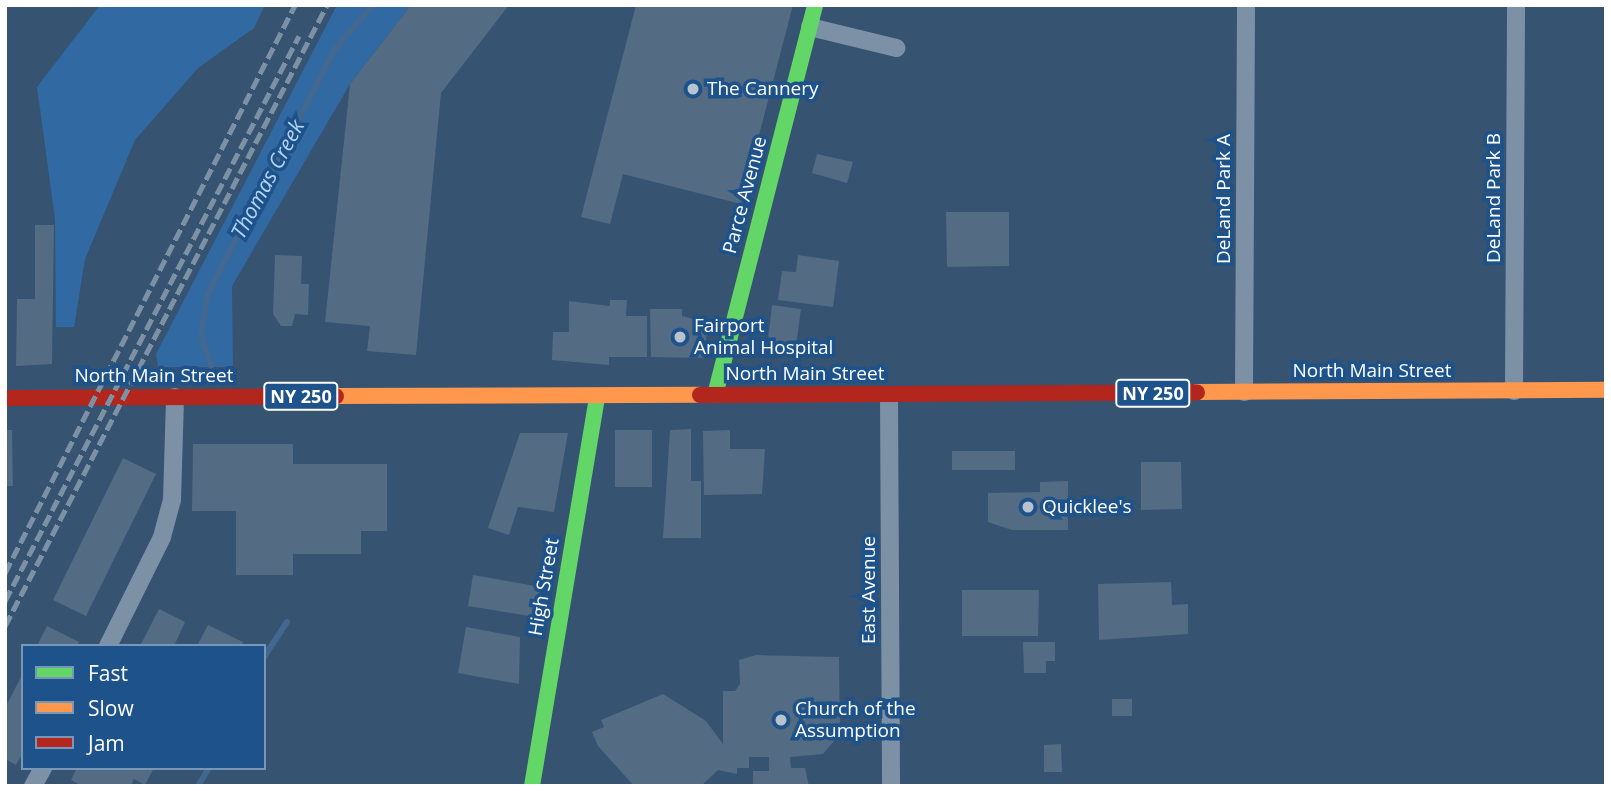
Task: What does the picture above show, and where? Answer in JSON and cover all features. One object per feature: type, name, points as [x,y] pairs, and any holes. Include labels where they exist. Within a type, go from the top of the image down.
[{"type":"main road","name":"Parce Avenue","points":[[715,395],[816,5]]},
{"type":"main road","name":"North Main Street","points":[[5,398],[1606,390]]},
{"type":"main road","name":"High Street","points":[[532,786],[597,396]]},
{"type":"street","name":"DeLand Park A","points":[[1244,393],[1246,5]]},
{"type":"street","name":"DeLand Park B","points":[[1514,391],[1516,5]]},
{"type":"street","points":[[810,27],[895,48]]},
{"type":"street","name":"East Avenue","points":[[889,394],[891,786]]},
{"type":"street","points":[[109,644],[162,537],[172,500],[175,397]]},
{"type":"street","points":[[33,786],[42,770]]},
{"type":"shaded area","points":[[100,5],[265,5],[254,28],[198,68],[135,140],[85,259],[74,327],[56,327],[55,219],[37,87]]},
{"type":"shaded area","points":[[337,5],[411,5],[350,84],[232,286],[233,367],[158,367],[156,354]]},
{"type":"building","points":[[411,5],[509,5],[441,93],[416,355],[367,351],[370,326],[325,322],[350,84]]},
{"type":"building","name":"The Cannery","points":[[636,5],[793,5],[741,204],[623,174],[610,224],[581,217]]},
{"type":"building","points":[[817,154],[853,162],[847,183],[812,173]]},
{"type":"building","points":[[946,212],[1009,212],[1009,266],[947,267]]},
{"type":"building","points":[[35,225],[54,225],[52,364],[16,366],[17,299],[35,299]]},
{"type":"building","points":[[275,255],[302,256],[301,284],[309,284],[308,315],[295,314],[292,326],[281,326],[273,314]]},
{"type":"building","points":[[798,255],[839,261],[833,307],[778,300],[782,271],[796,272]]},
{"type":"building","points":[[610,300],[627,300],[626,316],[647,316],[647,357],[609,357],[609,365],[552,360],[553,332],[569,332],[569,301],[610,306]]},
{"type":"building","points":[[772,305],[801,309],[795,353],[767,349]]},
{"type":"building","name":"Fairport Animal Hospital","points":[[650,309],[682,309],[682,316],[708,323],[704,358],[651,357]]},
{"type":"building","points":[[691,429],[691,481],[701,481],[701,538],[663,538],[670,430]]},
{"type":"building","points":[[5,430],[12,430],[13,486],[5,486]]},
{"type":"building","points":[[615,430],[652,430],[652,487],[615,487]]},
{"type":"building","points":[[730,430],[730,449],[765,449],[762,494],[704,495],[703,431]]},
{"type":"building","points":[[520,433],[568,433],[554,512],[518,507],[509,535],[488,528]]},
{"type":"building","points":[[193,444],[293,444],[293,464],[387,464],[387,531],[361,531],[361,554],[293,554],[293,575],[236,575],[236,511],[192,511]]},
{"type":"building","points":[[952,451],[1015,451],[1015,470],[952,470]]},
{"type":"building","points":[[123,458],[156,474],[86,616],[53,600]]},
{"type":"building","points":[[1141,462],[1181,462],[1182,509],[1141,510]]},
{"type":"building","name":"Quicklee's","points":[[1068,481],[1068,530],[1012,530],[988,522],[988,493],[1040,492],[1040,482]]},
{"type":"building","points":[[473,575],[541,587],[536,617],[468,606]]},
{"type":"building","points":[[1171,582],[1172,605],[1188,604],[1188,634],[1099,640],[1098,584]]},
{"type":"building","points":[[962,590],[1039,590],[1038,636],[962,636]]},
{"type":"building","points":[[159,609],[185,622],[175,644],[141,644]]},
{"type":"building","points":[[208,625],[243,642],[242,644],[198,644]]},
{"type":"building","points":[[47,626],[79,642],[78,644],[38,644]]},
{"type":"building","points":[[466,627],[520,637],[519,684],[458,673]]},
{"type":"building","points":[[1023,642],[1055,642],[1055,661],[1046,661],[1046,673],[1024,673]]},
{"type":"building","name":"Church of the Assumption","points":[[756,655],[839,657],[840,734],[823,754],[790,757],[791,768],[805,768],[809,786],[753,786],[753,771],[769,771],[769,757],[749,757],[749,768],[737,768],[737,774],[718,770],[701,786],[634,786],[598,746],[592,732],[604,727],[601,720],[663,694],[706,721],[723,744],[723,691],[735,691],[740,684],[739,660]]},
{"type":"building","points":[[21,677],[21,756],[16,765],[5,759],[5,708]]},
{"type":"building","points":[[1112,699],[1132,699],[1132,716],[1112,716]]},
{"type":"building","points":[[1061,744],[1062,772],[1044,772],[1044,745]]},
{"type":"building","points":[[76,770],[153,770],[145,785],[134,779],[131,786],[82,786],[71,780]]},
{"type":"waterway","name":"Thomas Creek","points":[[211,366],[201,336],[207,295],[335,49],[373,5]]},
{"type":"waterway","name":"Thomas Creek","points":[[266,654],[287,622]]},
{"type":"waterway","name":"Thomas Creek","points":[[198,786],[208,770]]},
{"type":"railway","points":[[5,573],[295,5]]},
{"type":"railway","points":[[5,626],[327,5]]},
{"type":"railway","points":[[5,601],[299,36]]},
{"type":"traffic: fast","points":[[715,395],[815,5]]},
{"type":"traffic: fast","points":[[532,786],[597,396]]},
{"type":"traffic: slow","points":[[1197,392],[1606,390]]},
{"type":"traffic: slow","points":[[336,396],[700,395]]},
{"type":"traffic: jam","points":[[700,395],[1197,392]]},
{"type":"traffic: jam","points":[[5,398],[336,396]]},
{"type":"place","name":"The Cannery","points":[[693,89]]},
{"type":"place","name":"Fairport Animal Hospital","points":[[680,337]]},
{"type":"place","name":"Quicklee's","points":[[1028,507]]},
{"type":"place","name":"Church of the Assumption","points":[[781,720]]}]
